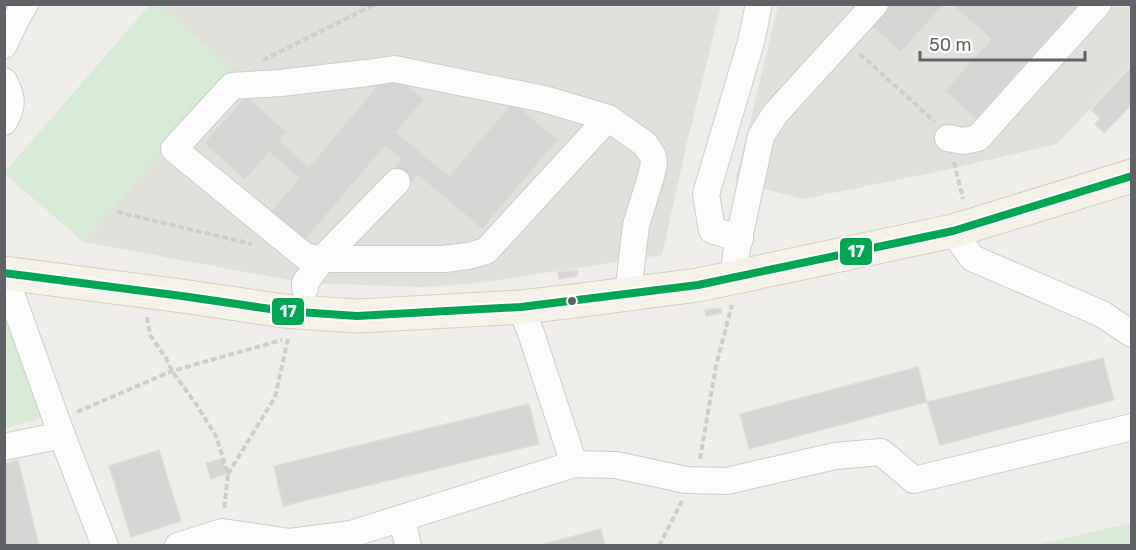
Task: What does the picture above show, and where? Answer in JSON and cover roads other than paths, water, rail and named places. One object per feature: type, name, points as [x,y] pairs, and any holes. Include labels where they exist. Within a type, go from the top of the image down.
[{"type":"main road","points":[[4,273],[284,311],[357,316],[521,307],[698,285],[734,287],[953,231],[1131,176]]},
{"type":"street","points":[[4,45],[25,4]]},
{"type":"street","points":[[740,239],[712,230],[706,194],[751,42],[759,4]]},
{"type":"street","points":[[734,287],[740,239],[761,136],[775,114],[875,4]]},
{"type":"street","points":[[948,138],[963,141],[978,138],[1098,4]]},
{"type":"street","points":[[608,118],[486,251],[444,259],[306,257],[174,149],[232,86],[280,84],[394,69],[544,99],[608,118],[645,144],[653,156],[654,164],[636,225],[628,294]]},
{"type":"street","points":[[4,81],[7,84],[12,104],[4,122]]},
{"type":"street","points":[[305,288],[305,283],[322,259],[397,182]]},
{"type":"street","points":[[953,231],[972,258],[1102,314],[1131,334]]},
{"type":"street","points":[[4,281],[13,299],[59,428],[105,546]]},
{"type":"street","points":[[521,307],[574,464]]},
{"type":"street","points":[[178,546],[224,539],[290,542],[351,534],[574,464],[616,465],[686,480],[727,481],[835,456],[881,452],[914,480],[1131,427]]},
{"type":"street","points":[[4,447],[59,428]]},
{"type":"street","points":[[402,519],[408,546]]}]
